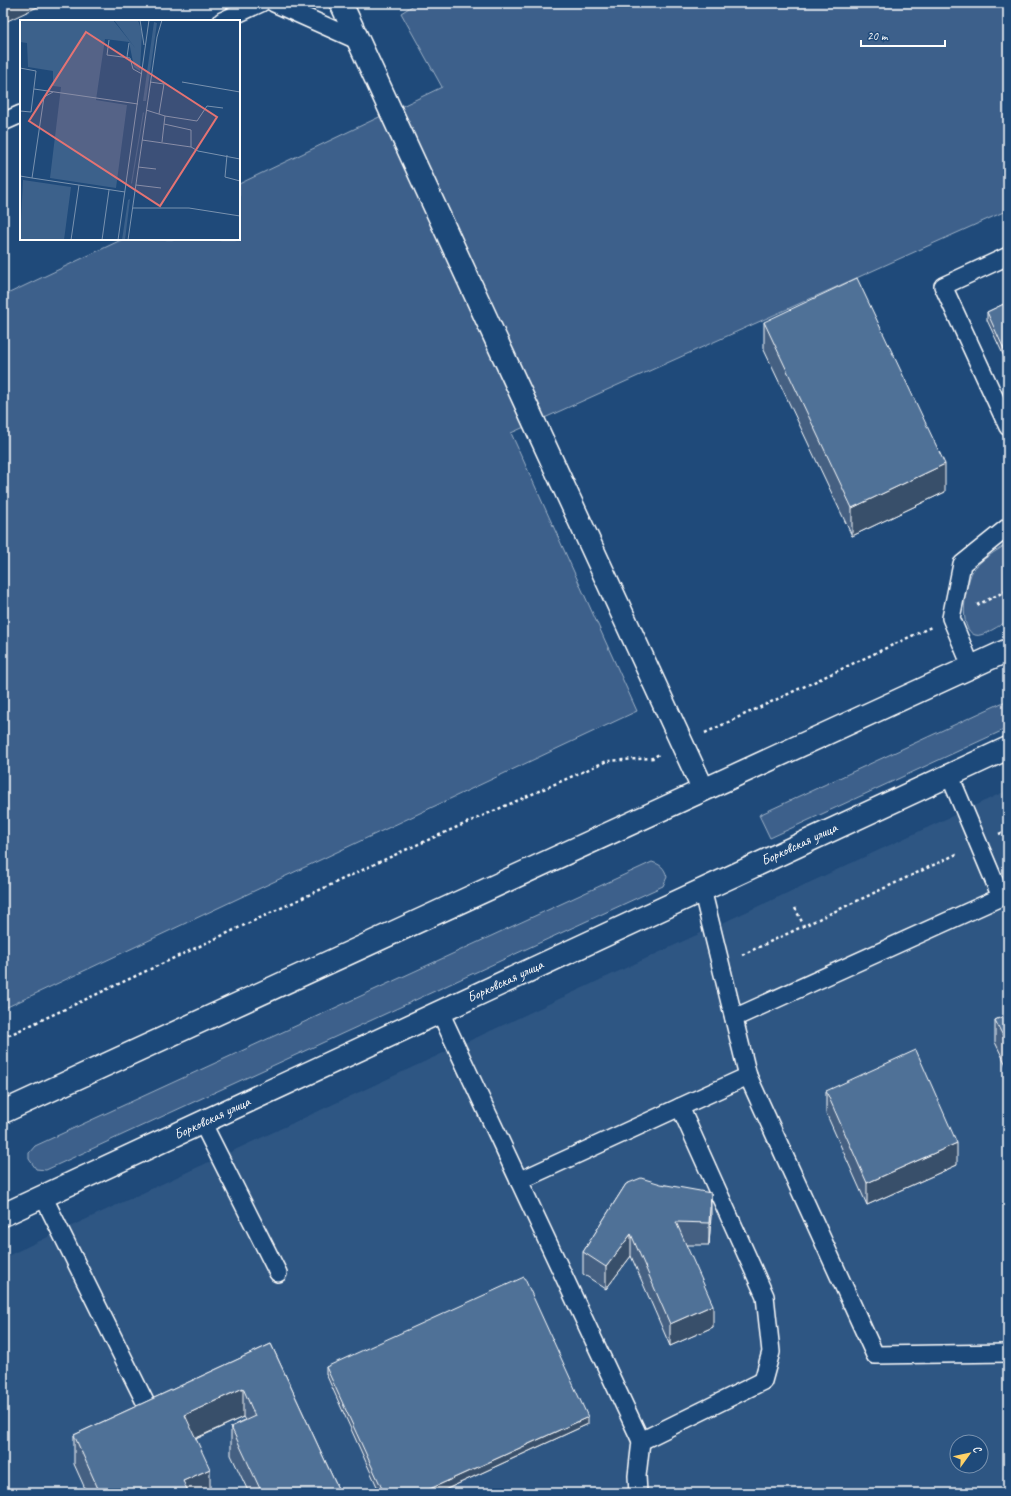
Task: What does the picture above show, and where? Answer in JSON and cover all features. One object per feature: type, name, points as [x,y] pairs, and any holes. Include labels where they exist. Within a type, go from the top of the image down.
[{"type":"main road","points":[[341,3],[703,789]]},
{"type":"main road","points":[[3,1112],[1008,650]]},
{"type":"main road","name":"Борковская улица","points":[[4,1213],[440,1012],[949,774],[1008,748]]},
{"type":"lane","points":[[224,20],[261,3]]},
{"type":"lane","points":[[274,3],[359,41]]},
{"type":"lane","points":[[3,122],[20,114]]},
{"type":"lane","points":[[1008,256],[943,286],[1008,427]]},
{"type":"lane","points":[[971,666],[951,618],[962,564],[1008,527]]},
{"type":"lane","points":[[734,1018],[1001,897],[949,774]]},
{"type":"lane","points":[[702,889],[748,1076],[875,1355],[1008,1353]]},
{"type":"lane","points":[[440,1012],[640,1441],[637,1476],[638,1493]]},
{"type":"lane","points":[[519,1181],[748,1076]]},
{"type":"lane","points":[[640,1441],[762,1381],[771,1352],[765,1296],[680,1107]]},
{"type":"lane","points":[[202,1122],[278,1273]]},
{"type":"lane","points":[[43,1196],[151,1414]]},
{"type":"path","points":[[3,1038],[403,852],[608,761],[653,758],[1008,590]]},
{"type":"path","points":[[721,964],[1008,830]]},
{"type":"path","points":[[795,908],[804,926]]},
{"type":"shaded area","points":[[417,3],[1008,3],[1008,210],[511,433],[637,711],[3,1009],[3,296],[121,240],[240,240],[240,184],[442,87],[401,13]]},
{"type":"shaded area","points":[[1008,543],[1008,621],[987,633],[975,635],[969,631],[966,624],[964,606],[967,586],[972,572],[988,556]]},
{"type":"shaded area","points":[[1008,700],[1008,728],[770,838],[759,815]]},
{"type":"shaded area","points":[[1008,790],[1008,1493],[3,1493],[3,1258]]},
{"type":"shaded area","points":[[652,862],[660,865],[665,871],[667,877],[663,886],[46,1170],[36,1169],[29,1159],[29,1153],[35,1146]]},
{"type":"building","points":[[3,3],[14,3],[3,8]]},
{"type":"building","points":[[857,278],[945,464],[852,508],[764,322]]},
{"type":"building","points":[[1008,302],[1008,358],[987,312]]},
{"type":"building","points":[[1008,1014],[1008,1046],[995,1020]]},
{"type":"building","points":[[916,1050],[957,1143],[867,1183],[826,1091]]},
{"type":"building","points":[[641,1178],[661,1184],[711,1193],[709,1223],[676,1222],[713,1305],[670,1324],[631,1234],[606,1267],[583,1252],[626,1184]]},
{"type":"building","points":[[524,1277],[588,1417],[421,1493],[384,1493],[326,1367]]},
{"type":"building","points":[[271,1344],[340,1493],[262,1493],[231,1427],[255,1416],[243,1388],[185,1415],[210,1469],[183,1481],[189,1493],[100,1493],[74,1435]]}]
